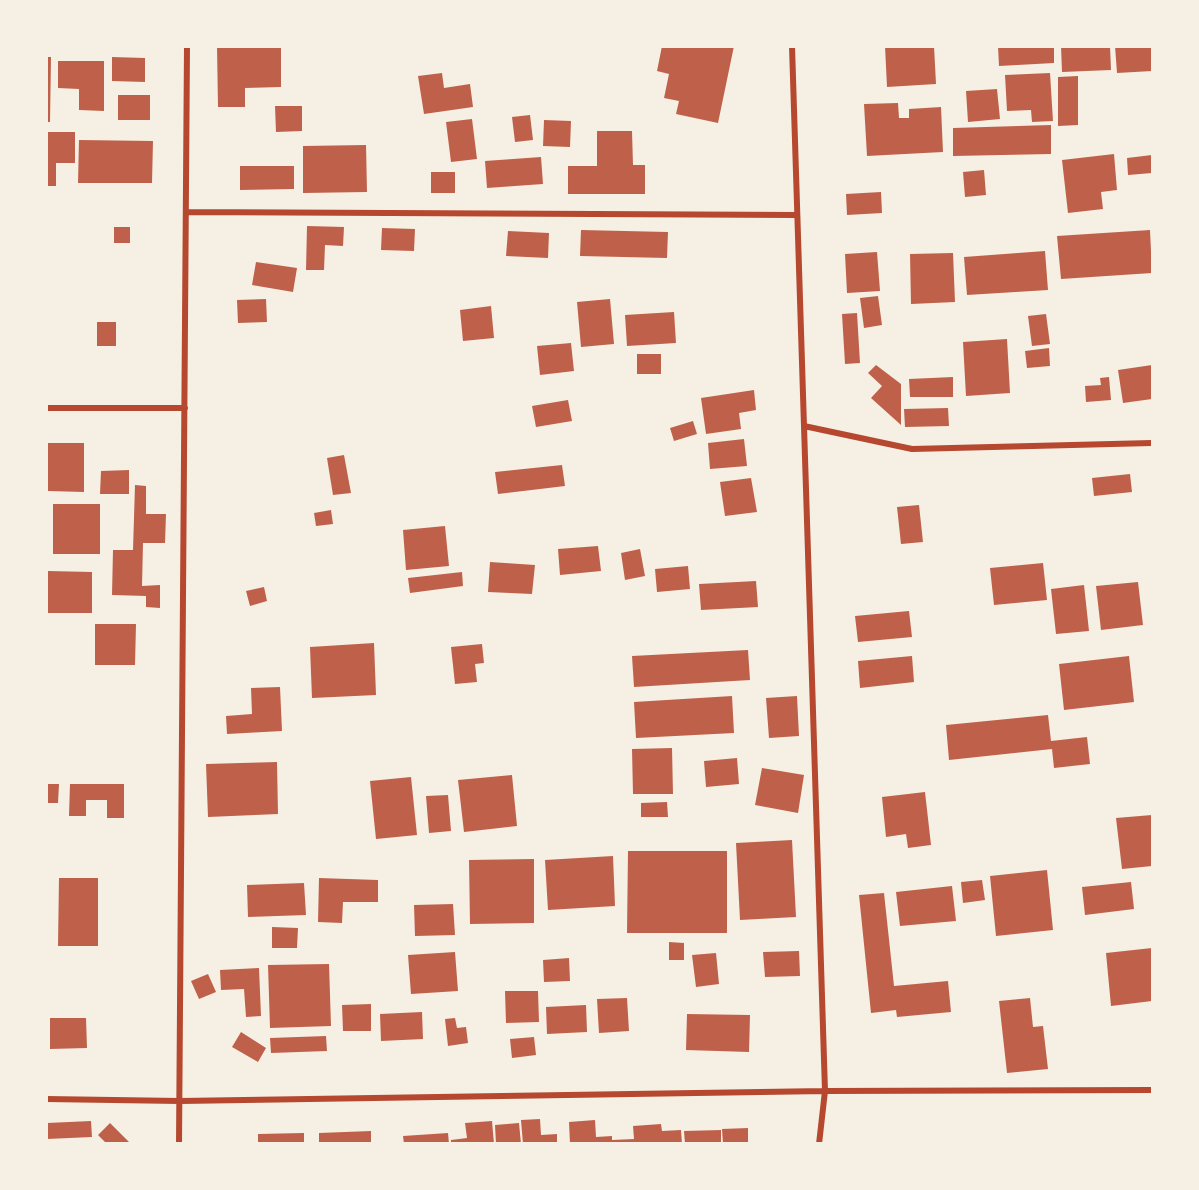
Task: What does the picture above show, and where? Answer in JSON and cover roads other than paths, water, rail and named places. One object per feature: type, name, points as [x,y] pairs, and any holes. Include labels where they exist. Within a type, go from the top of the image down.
[{"type":"street","points":[[179,1143],[188,46]]},
{"type":"street","points":[[792,46],[825,1091],[819,1143]]},
{"type":"street","points":[[186,212],[797,214]]},
{"type":"street","points":[[46,408],[185,408]]},
{"type":"street","points":[[804,426],[912,449],[1152,443]]},
{"type":"street","points":[[46,1099],[180,1101],[825,1091],[1152,1090]]}]
